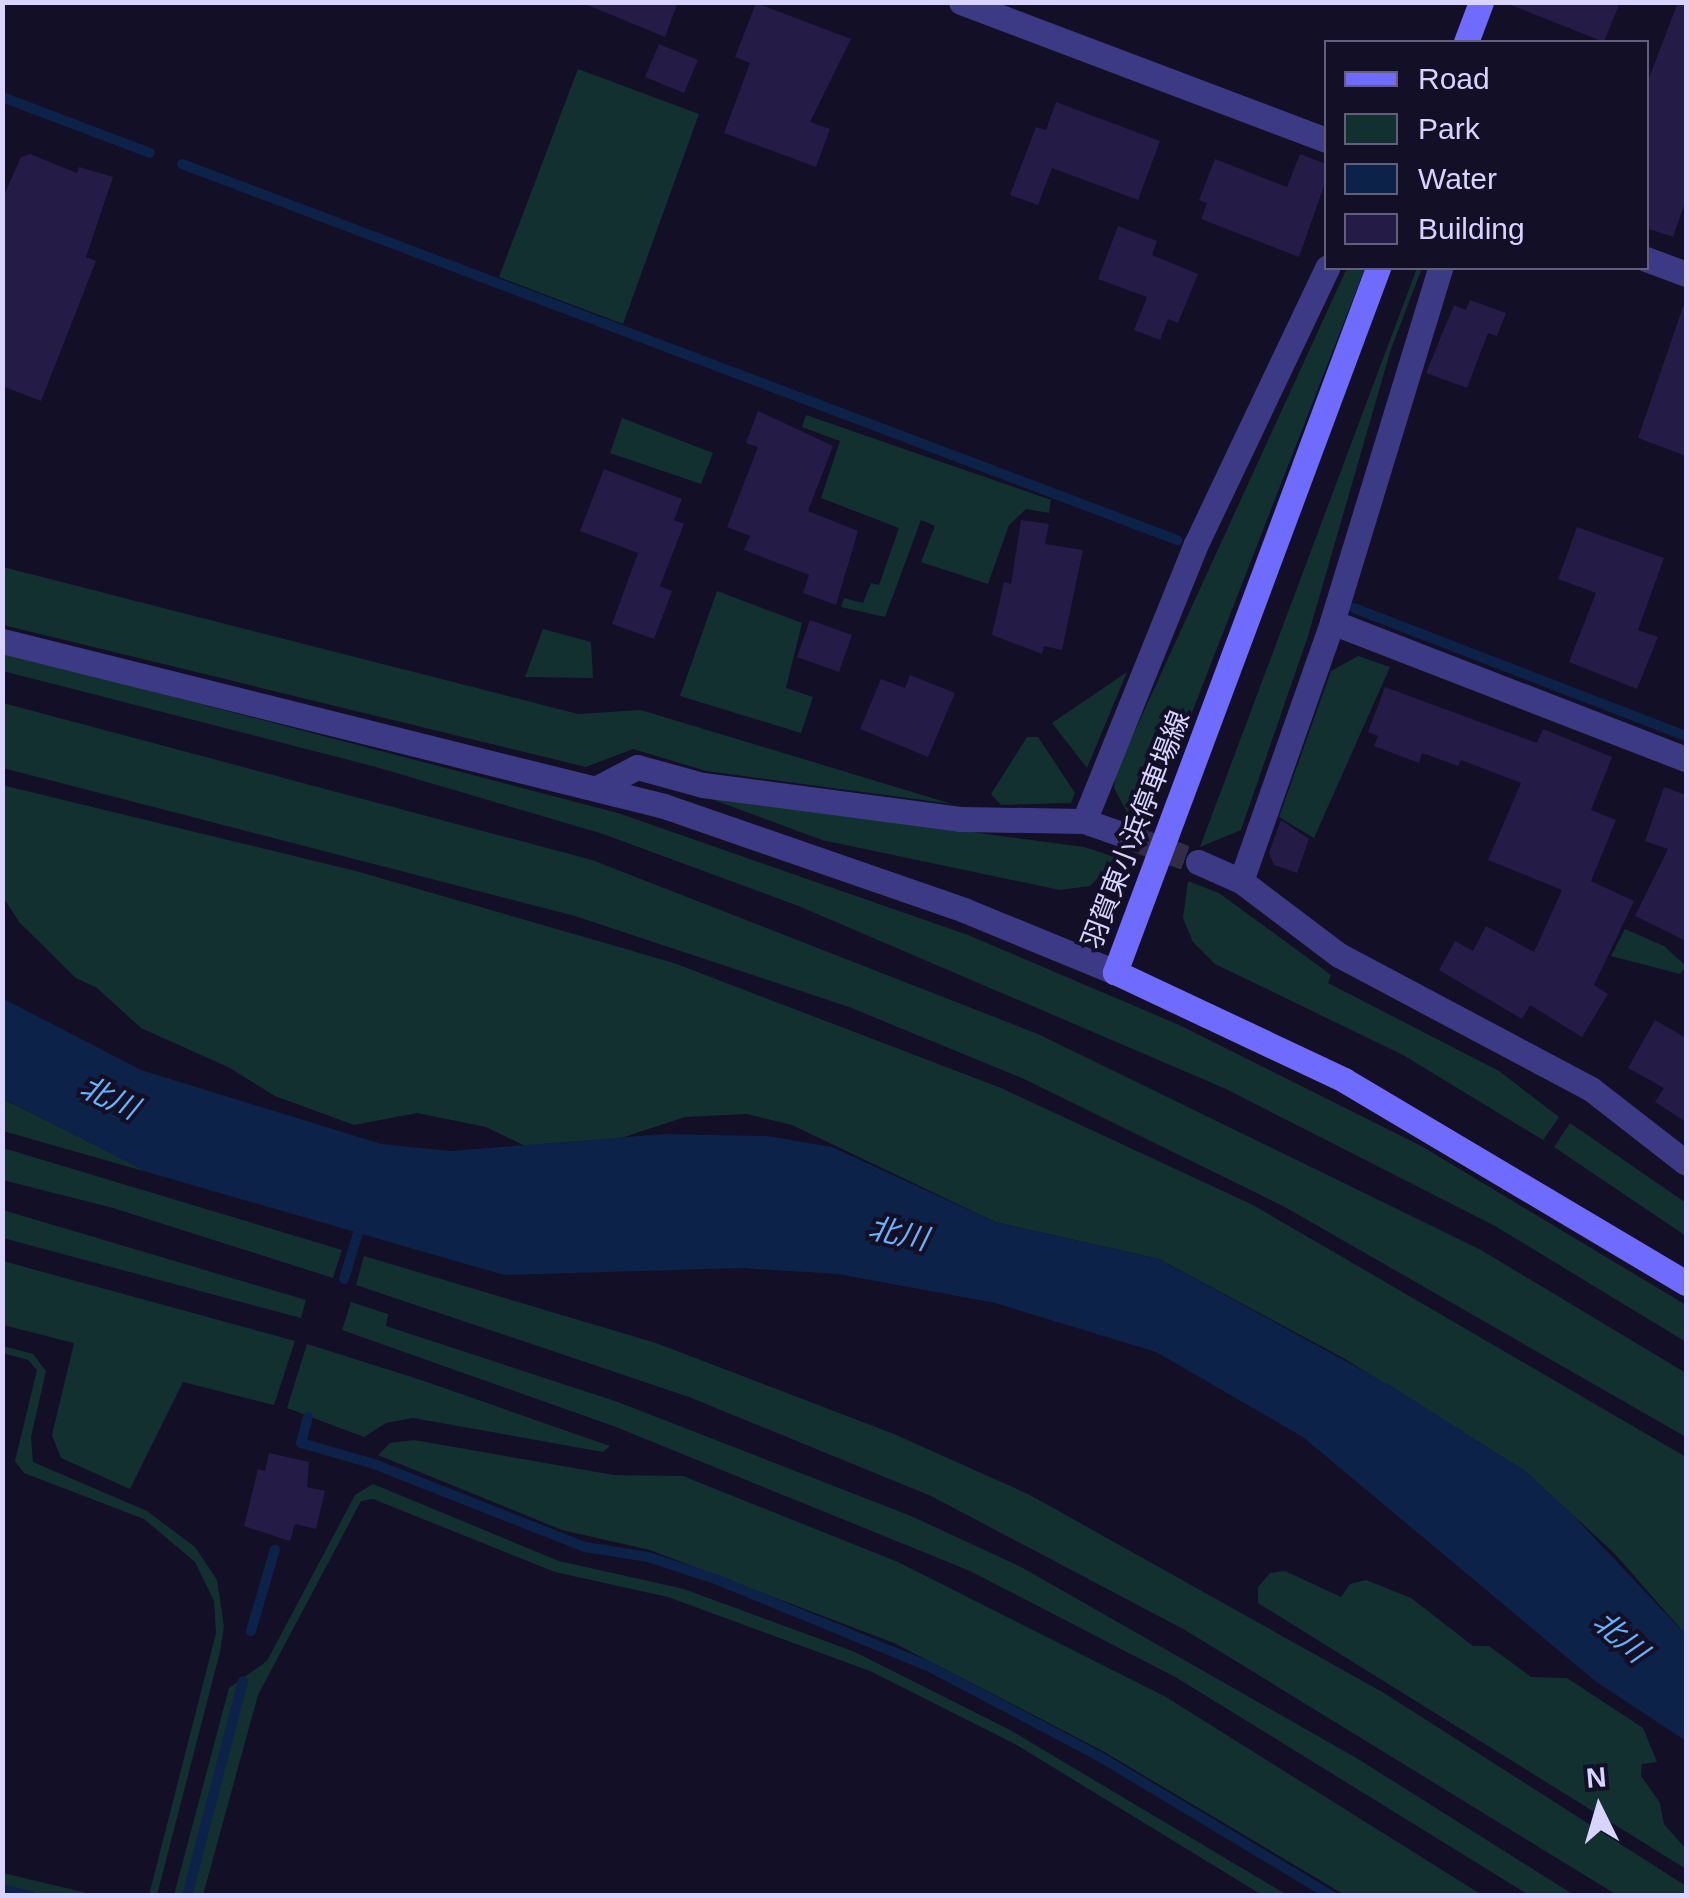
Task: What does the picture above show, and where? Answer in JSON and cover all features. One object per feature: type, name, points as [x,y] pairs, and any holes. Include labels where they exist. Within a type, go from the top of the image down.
[{"type":"main road","points":[[1467,40],[1481,2]]},
{"type":"main road","name":"羽賀東小浜停車場線","points":[[1377,270],[1115,972],[1360,1088],[1686,1283]]},
{"type":"street","points":[[960,2],[1324,139]]},
{"type":"street","points":[[1649,259],[1686,274]]},
{"type":"street","points":[[1084,821],[1196,544],[1326,270]]},
{"type":"street","points":[[1241,882],[1332,622],[1439,270]]},
{"type":"street","points":[[1332,622],[1686,759]]},
{"type":"street","points":[[2,640],[599,787],[964,910],[1115,972]]},
{"type":"street","points":[[599,787],[637,767],[703,785],[960,820],[1084,821],[1127,836]]},
{"type":"street","points":[[1198,862],[1241,882],[1339,954],[1591,1089],[1686,1163]]},
{"type":"green space","points":[[578,69],[699,114],[623,324],[499,277]]},
{"type":"green space","points":[[1346,270],[1364,270],[1163,787],[1140,799],[1130,818],[1114,788],[1116,772]]},
{"type":"green space","points":[[1416,270],[1421,270],[1391,349],[1308,636],[1241,830],[1200,847]]},
{"type":"green space","points":[[806,415],[1051,500],[1049,513],[1026,509],[1009,525],[988,584],[921,562],[935,526],[921,520],[885,617],[841,607],[844,598],[863,603],[871,583],[879,585],[899,528],[821,498],[840,441],[802,427]]},
{"type":"green space","points":[[622,418],[713,453],[701,484],[610,453]]},
{"type":"green space","points":[[3,567],[578,714],[641,710],[952,804],[706,771],[633,749],[586,767],[3,625]]},
{"type":"green space","points":[[717,591],[802,623],[786,688],[813,697],[801,733],[680,696]]},
{"type":"green space","points":[[543,629],[591,642],[593,678],[525,677]]},
{"type":"green space","points":[[2,652],[618,813],[968,935],[1177,1024],[1423,1147],[1686,1305],[1686,1342],[1495,1226],[1226,1089],[801,907],[603,834],[376,767],[3,671]]},
{"type":"green space","points":[[1358,656],[1390,667],[1314,838],[1279,817],[1331,671]]},
{"type":"green space","points":[[1127,672],[1087,768],[1052,723]]},
{"type":"green space","points":[[3,703],[592,860],[1038,1034],[1481,1250],[1686,1373],[1686,1437],[1283,1206],[1024,1079],[849,1007],[575,916],[3,768]]},
{"type":"green space","points":[[1027,737],[1038,737],[1075,793],[1071,803],[1001,805],[991,794]]},
{"type":"green space","points":[[2,785],[356,871],[674,963],[1001,1088],[1253,1205],[1686,1457],[1686,1635],[1615,1554],[1525,1471],[1345,1359],[1159,1259],[995,1222],[792,1125],[747,1114],[685,1117],[615,1140],[527,1147],[486,1127],[417,1113],[354,1125],[275,1096],[230,1068],[141,1028],[97,988],[76,978],[19,922],[3,897]]},
{"type":"green space","points":[[703,796],[1084,847],[1118,858],[1090,886],[1060,890],[822,840]]},
{"type":"green space","points":[[1188,881],[1219,893],[1331,975],[1328,983],[1499,1071],[1559,1117],[1543,1140],[1403,1055],[1215,964],[1193,942],[1183,918]]},
{"type":"green space","points":[[1625,929],[1664,946],[1686,966],[1680,974],[1611,956]]},
{"type":"green space","points":[[2,1099],[62,1127],[147,1172],[3,1131]]},
{"type":"green space","points":[[1570,1123],[1686,1203],[1686,1236],[1554,1147]]},
{"type":"green space","points":[[3,1148],[342,1250],[333,1278],[113,1208],[3,1180]]},
{"type":"green space","points":[[3,1210],[306,1300],[301,1318],[3,1238]]},
{"type":"green space","points":[[364,1256],[656,1343],[894,1434],[1030,1495],[1384,1693],[1686,1886],[1686,1895],[1617,1895],[1185,1630],[931,1496],[689,1397],[356,1285]]},
{"type":"green space","points":[[3,1261],[295,1341],[274,1405],[183,1382],[130,1489],[61,1458],[52,1435],[74,1343],[3,1325]]},
{"type":"green space","points":[[351,1302],[388,1314],[386,1326],[618,1402],[911,1516],[1021,1567],[1358,1759],[1574,1895],[1529,1895],[1177,1678],[970,1571],[616,1427],[342,1330]]},
{"type":"green space","points":[[307,1344],[610,1446],[603,1452],[413,1418],[386,1423],[364,1437],[287,1408]]},
{"type":"green space","points":[[3,1346],[33,1354],[46,1371],[31,1437],[33,1462],[147,1511],[195,1547],[217,1580],[224,1626],[220,1652],[157,1895],[149,1895],[216,1633],[214,1601],[195,1562],[144,1519],[24,1473],[15,1461],[37,1370],[28,1360],[3,1353]]},
{"type":"green space","points":[[414,1440],[614,1475],[683,1476],[898,1562],[1166,1697],[1482,1895],[1345,1895],[1101,1750],[894,1643],[650,1550],[562,1530],[378,1455],[390,1443]]},
{"type":"green space","points":[[373,1484],[559,1561],[684,1589],[855,1652],[1010,1730],[1287,1895],[1262,1895],[1015,1744],[870,1671],[668,1597],[555,1572],[373,1499],[361,1501],[258,1695],[203,1895],[174,1895],[229,1688],[267,1661],[355,1495]]},
{"type":"green space","points":[[1285,1571],[1341,1597],[1350,1584],[1366,1580],[1411,1598],[1473,1646],[1489,1646],[1531,1677],[1567,1678],[1643,1728],[1657,1762],[1642,1764],[1641,1776],[1660,1803],[1664,1824],[1686,1849],[1686,1869],[1258,1603],[1258,1587],[1270,1573]]},
{"type":"green space","points":[[3,1873],[95,1895],[3,1895]]},
{"type":"water","name":"北川","points":[[2,998],[141,1070],[381,1144],[451,1151],[664,1134],[768,1136],[832,1147],[995,1222],[1159,1259],[1393,1387],[1525,1471],[1568,1510],[1686,1635],[1686,1741],[1595,1681],[1303,1437],[1156,1352],[995,1303],[838,1274],[742,1268],[504,1275],[147,1172],[3,1099]]},
{"type":"building","points":[[580,2],[678,2],[665,37]]},
{"type":"building","points":[[1503,2],[1620,2],[1605,40]]},
{"type":"building","points":[[1678,2],[1686,2],[1686,200],[1673,237],[1649,229],[1649,78]]},
{"type":"building","points":[[756,3],[851,39],[810,122],[830,129],[816,167],[724,133],[750,63],[735,57]]},
{"type":"building","points":[[659,44],[698,60],[684,93],[645,77]]},
{"type":"building","points":[[1056,102],[1160,141],[1138,200],[1052,168],[1038,205],[1010,195],[1036,127],[1046,130]]},
{"type":"building","points":[[30,154],[77,173],[79,167],[113,177],[86,257],[96,261],[41,401],[2,386],[2,200],[21,157]]},
{"type":"building","points":[[1300,154],[1324,163],[1324,186],[1299,257],[1201,219],[1207,203],[1199,200],[1215,159],[1287,187]]},
{"type":"building","points":[[1118,226],[1157,241],[1152,255],[1198,274],[1178,323],[1168,319],[1160,340],[1134,330],[1147,297],[1098,279]]},
{"type":"building","points":[[1470,300],[1506,313],[1497,336],[1488,333],[1467,388],[1426,373],[1454,305],[1466,310]]},
{"type":"building","points":[[1686,301],[1686,456],[1638,438]]},
{"type":"building","points":[[758,411],[833,446],[808,511],[858,531],[836,605],[803,593],[809,575],[744,550],[750,536],[727,527],[758,447],[746,443]]},
{"type":"building","points":[[604,469],[682,499],[674,520],[684,524],[660,586],[672,591],[654,639],[612,624],[638,553],[580,531]]},
{"type":"building","points":[[1021,520],[1049,524],[1045,544],[1083,550],[1062,650],[1044,646],[1042,654],[992,635],[1004,582],[1011,584]]},
{"type":"building","points":[[1577,527],[1664,558],[1638,630],[1658,637],[1637,689],[1569,662],[1596,593],[1558,579]]},
{"type":"building","points":[[810,620],[852,635],[839,672],[797,657]]},
{"type":"building","points":[[910,675],[955,693],[928,757],[860,729],[881,679],[905,688]]},
{"type":"building","points":[[1385,687],[1537,743],[1543,729],[1612,757],[1591,810],[1616,820],[1591,881],[1634,901],[1594,985],[1608,994],[1582,1037],[1530,1005],[1522,1019],[1439,970],[1455,941],[1473,951],[1486,926],[1534,952],[1562,890],[1488,860],[1521,783],[1461,760],[1458,766],[1422,753],[1419,763],[1374,746],[1378,736],[1368,732]]},
{"type":"building","points":[[1664,787],[1686,795],[1686,941],[1635,916],[1668,849],[1645,841]]},
{"type":"building","points":[[1281,820],[1309,839],[1297,873],[1274,865],[1269,853]]},
{"type":"building","points":[[1655,1020],[1686,1038],[1686,1122],[1655,1102],[1664,1088],[1628,1068]]},
{"type":"building","points":[[269,1453],[309,1462],[307,1487],[325,1491],[316,1529],[295,1524],[290,1541],[244,1526],[258,1469],[265,1471]]},
{"type":"waterway","points":[[2,97],[150,153]]},
{"type":"waterway","points":[[182,164],[1177,540]]},
{"type":"waterway","points":[[1354,608],[1686,736]]},
{"type":"waterway","points":[[344,1279],[358,1233]]},
{"type":"waterway","points":[[308,1417],[301,1443],[374,1464],[585,1547],[648,1557],[718,1580],[928,1666],[1097,1755],[1332,1896]]},
{"type":"waterway","points":[[251,1631],[275,1549]]},
{"type":"waterway","points":[[187,1896],[243,1681]]},
{"type":"waterway","points":[[2,1889],[31,1896]]},
{"type":"tunnel","points":[[1127,836],[1198,862]]}]
